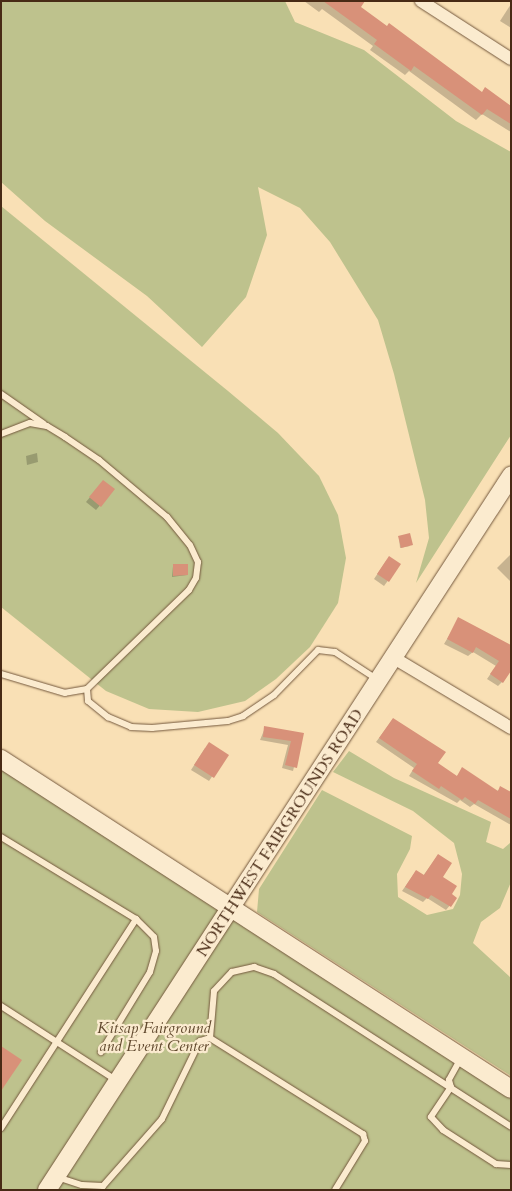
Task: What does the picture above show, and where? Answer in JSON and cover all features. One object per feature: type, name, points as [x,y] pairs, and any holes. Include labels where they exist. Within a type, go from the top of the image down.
[{"type":"main road","name":"NORTHWEST FAIRGROUNDS ROAD","points":[[51,1183],[233,907],[379,680],[506,495],[511,476]]},
{"type":"main road","points":[[1,759],[233,907],[511,1089]]},
{"type":"street","points":[[422,2],[511,59]]},
{"type":"street","points":[[394,658],[511,728]]},
{"type":"lane","points":[[1,394],[99,460],[167,517],[190,544],[198,562],[196,578],[189,590],[86,689],[65,693],[1,674]]},
{"type":"lane","points":[[1,434],[30,423],[47,426]]},
{"type":"lane","points":[[86,689],[88,701],[108,717],[132,727],[152,728],[228,721],[243,716],[274,695],[318,650],[335,652],[379,680]]},
{"type":"lane","points":[[1,837],[136,919],[154,936],[156,951],[150,972],[101,1052]]},
{"type":"lane","points":[[1,1128],[136,919]]},
{"type":"lane","points":[[210,1038],[214,991],[232,972],[254,967],[274,974],[511,1126]]},
{"type":"lane","points":[[1,1006],[118,1082]]},
{"type":"lane","points":[[51,1183],[103,1186],[162,1119],[200,1041],[210,1038],[364,1134],[365,1141],[335,1190]]},
{"type":"lane","points":[[461,1057],[449,1080],[451,1087],[431,1117],[442,1130],[496,1164],[511,1165]]},
{"type":"green space","points":[[1,1],[285,1],[295,22],[364,50],[456,121],[511,152],[511,435],[416,583],[429,538],[425,500],[394,374],[378,320],[330,242],[300,208],[258,187],[267,235],[246,297],[202,347],[147,296],[45,221],[1,182]]},
{"type":"green space","points":[[1,206],[278,433],[319,476],[338,515],[346,558],[338,603],[310,647],[276,679],[245,701],[198,712],[149,709],[106,691],[1,607]]},
{"type":"green space","points":[[349,751],[394,778],[491,822],[486,842],[503,849],[511,842],[511,882],[500,908],[481,922],[473,943],[511,978],[511,1076],[257,912],[259,889],[322,790],[412,836],[410,849],[397,874],[398,897],[427,915],[453,909],[460,895],[462,874],[454,843],[413,811],[333,772]]},
{"type":"green space","name":"Kitsap Fairground and Event Center","points":[[1,759],[511,1089],[511,1190],[1,1190]]},
{"type":"building","points":[[323,1],[365,1],[361,7],[387,26],[389,23],[482,92],[485,87],[511,106],[511,124],[487,109],[482,115],[414,66],[411,71],[374,44],[377,40]]},
{"type":"building","points":[[103,480],[115,489],[101,507],[89,497]]},
{"type":"building","points":[[410,533],[413,545],[401,548],[398,536]]},
{"type":"building","points":[[389,556],[401,564],[389,582],[377,574]]},
{"type":"building","points":[[173,564],[188,564],[188,575],[173,576]]},
{"type":"building","points":[[458,617],[511,645],[511,671],[503,683],[490,674],[499,661],[476,647],[473,653],[447,639]]},
{"type":"building","points":[[393,718],[446,752],[438,763],[457,776],[462,767],[498,791],[500,786],[511,792],[511,819],[478,800],[475,804],[465,797],[462,800],[441,786],[439,789],[412,771],[417,764],[379,738]]},
{"type":"building","points":[[264,726],[304,733],[297,768],[285,765],[291,741],[263,737]]},
{"type":"building","points":[[209,742],[229,755],[214,778],[194,765]]},
{"type":"building","points":[[438,854],[452,863],[443,877],[457,886],[452,894],[457,898],[451,907],[431,895],[428,899],[405,887],[416,870],[424,875]]},
{"type":"building","points":[[1,1046],[22,1060],[1,1091]]}]
